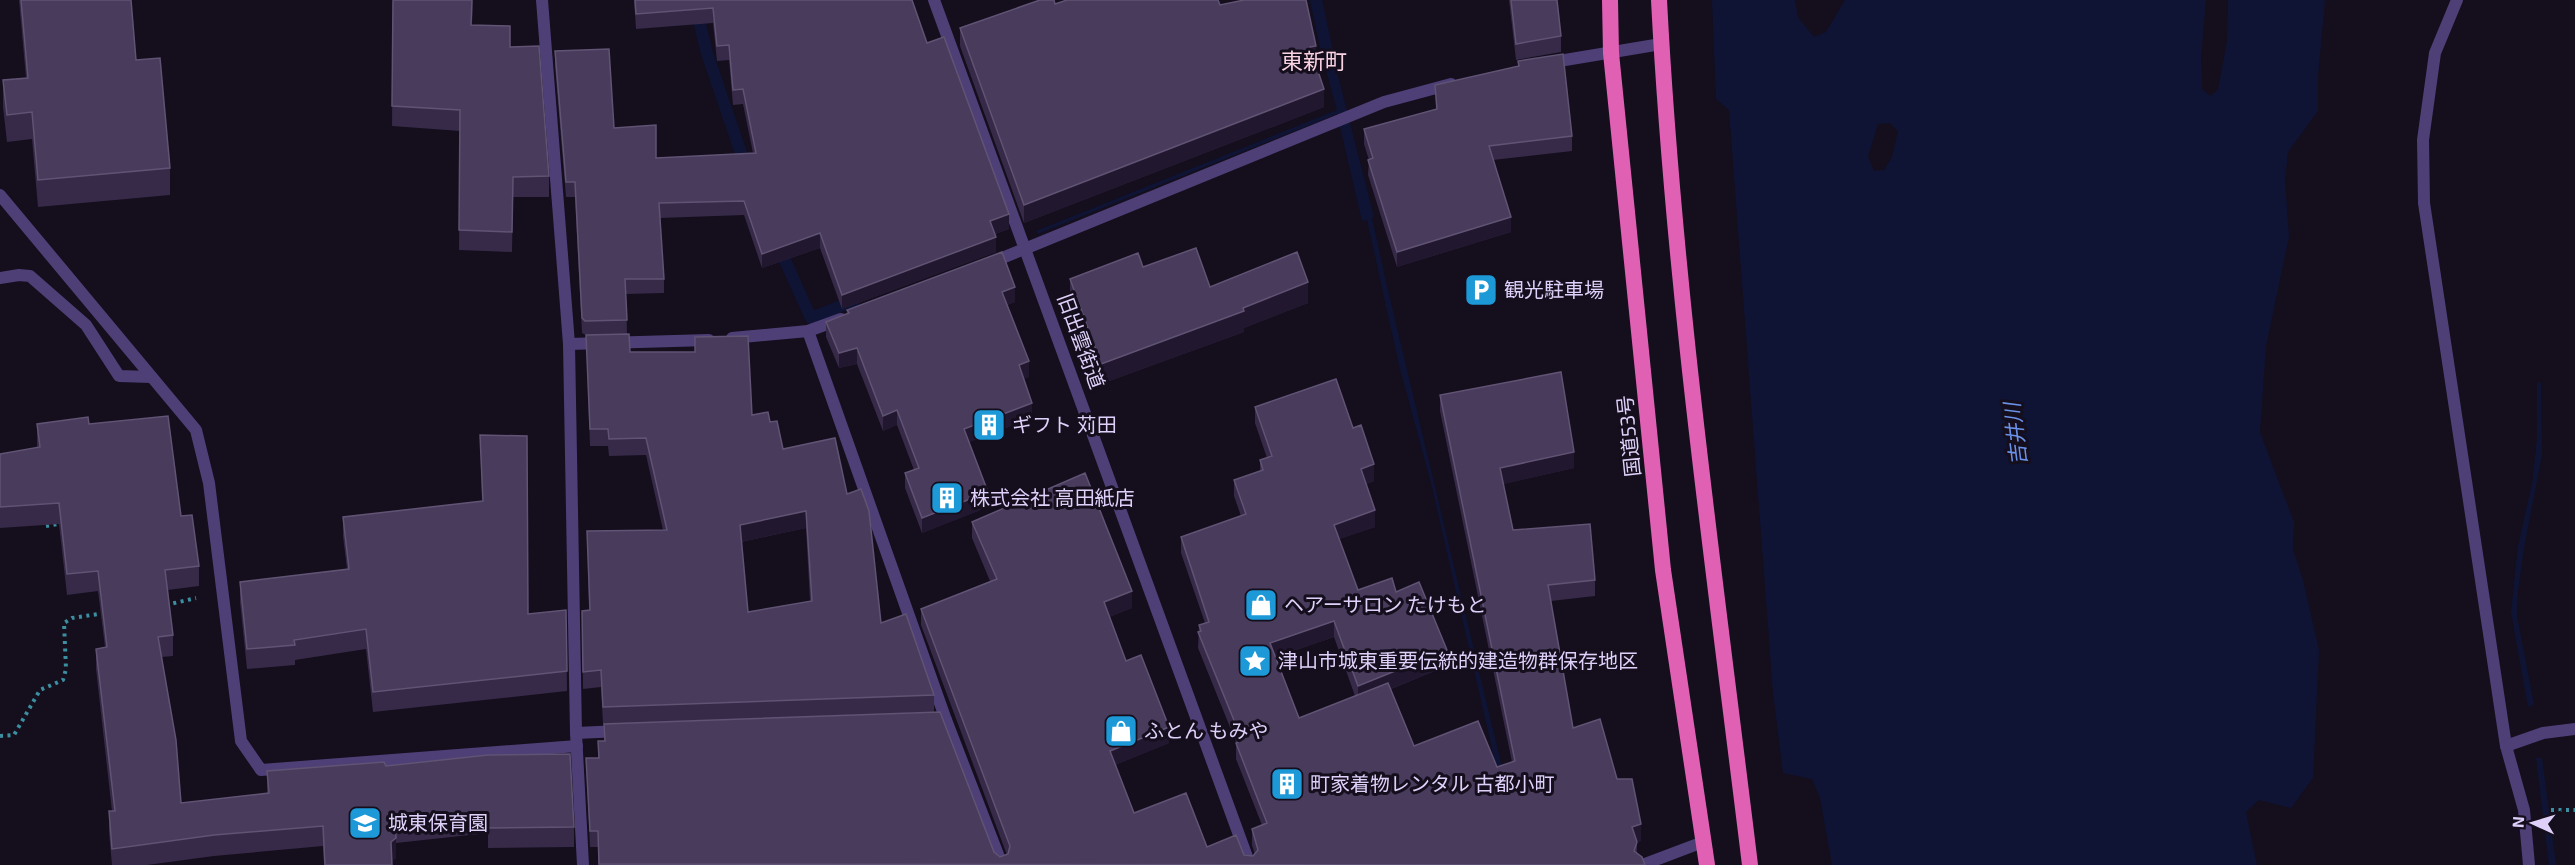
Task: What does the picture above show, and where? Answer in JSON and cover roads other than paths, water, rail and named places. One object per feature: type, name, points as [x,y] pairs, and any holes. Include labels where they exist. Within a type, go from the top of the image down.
[{"type":"highway","name":"国道53号","points":[[1610,0],[1611,53],[1663,570],[1707,865]]},
{"type":"highway","points":[[1659,0],[1668,160],[1693,408],[1750,865]]},
{"type":"street","points":[[542,0],[569,344],[576,740],[583,865]]},
{"type":"street","name":"旧出雲街道","points":[[934,0],[1027,249],[1250,865]]},
{"type":"street","points":[[2457,0],[2435,53],[2423,140],[2424,203],[2506,746],[2524,810],[2529,865]]},
{"type":"street","points":[[1534,65],[1661,44]]},
{"type":"street","points":[[983,266],[1384,102],[1466,81]]},
{"type":"street","points":[[0,195],[196,430],[209,483],[241,741],[261,770],[576,740],[636,731]]},
{"type":"street","points":[[0,278],[30,276],[86,325],[119,376],[151,377]]},
{"type":"street","points":[[569,344],[691,341],[808,332],[852,315]]},
{"type":"street","points":[[808,332],[946,720],[1002,865]]},
{"type":"street","points":[[910,722],[946,720]]},
{"type":"street","points":[[2506,746],[2542,733],[2575,729]]},
{"type":"street","points":[[1642,865],[1703,842]]},
{"type":"water","name":"吉井川","points":[[1712,0],[1795,0],[1798,17],[1814,37],[1826,32],[1845,0],[2206,0],[2201,57],[2202,89],[2210,96],[2218,90],[2227,41],[2228,0],[2325,0],[2318,76],[2318,111],[2288,152],[2285,180],[2289,237],[2266,346],[2260,432],[2294,522],[2293,550],[2303,580],[2319,650],[2313,778],[2291,808],[2259,800],[2246,812],[2257,865],[1832,865],[1820,798],[1812,779],[1783,773],[1773,692],[1729,110],[1716,99]],"holes":[[[1890,123],[1898,131],[1892,157],[1884,170],[1874,171],[1868,157],[1878,124]]]},
{"type":"water","points":[[1336,68],[1374,217],[1372,218],[1387,286],[1510,801],[1504,801],[1432,487],[1399,365],[1367,220],[1362,221],[1337,114],[1038,234],[1036,231],[1337,110],[1326,70]]},
{"type":"water","points":[[2537,382],[2541,383],[2542,455],[2524,548],[2517,616],[2534,704],[2528,707],[2511,612],[2518,546],[2533,479],[2537,437]]},
{"type":"water","points":[[2536,758],[2542,758],[2556,865],[2549,865]]},
{"type":"waterway","points":[[694,0],[707,53],[746,168]]},
{"type":"waterway","points":[[1316,0],[1328,56]]},
{"type":"waterway","points":[[779,247],[811,318],[854,301]]},
{"type":"place","name":"観光駐車場","points":[[1481,290]]},
{"type":"place","name":"ギフト 苅田","points":[[989,425]]},
{"type":"place","name":"株式会社 高田紙店","points":[[947,498]]},
{"type":"place","name":"ヘアーサロン たけもと","points":[[1261,605]]},
{"type":"place","name":"津山市城東重要伝統的建造物群保存地区","points":[[1255,661]]},
{"type":"place","name":"ふとん もみや","points":[[1121,731]]},
{"type":"place","name":"町家着物レンタル 古都小町","points":[[1287,784]]},
{"type":"place","name":"城東保育園","points":[[365,823]]},
{"type":"district","name":"東新町","points":[[1314,61]]}]
